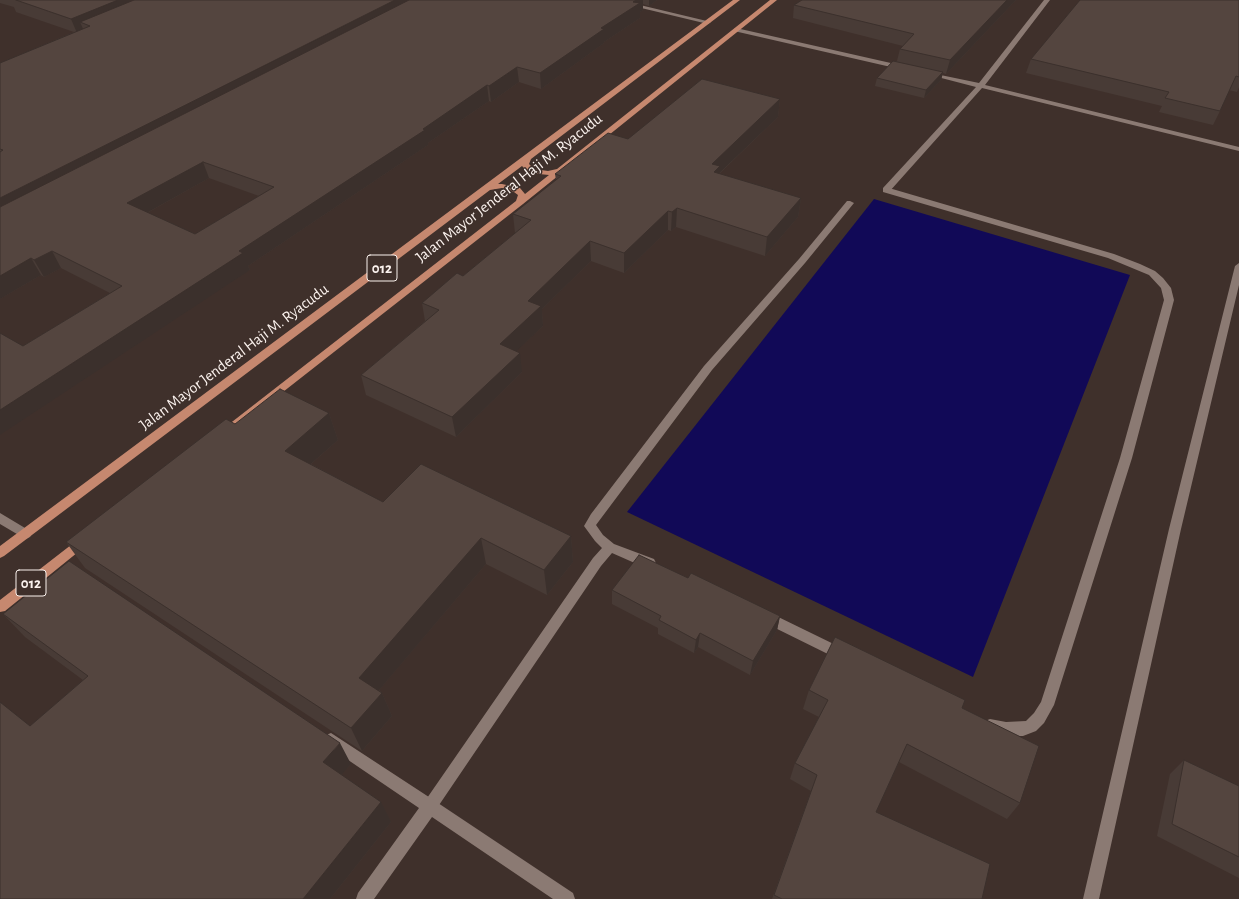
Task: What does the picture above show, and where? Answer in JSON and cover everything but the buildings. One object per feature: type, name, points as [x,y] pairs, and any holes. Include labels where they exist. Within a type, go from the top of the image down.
[{"type":"main road","name":"Jalan Mayor Jenderal Haji M. Ryacudu","points":[[0,553],[486,190],[737,0]]},
{"type":"main road","name":"Jalan Mayor Jenderal Haji M. Ryacudu","points":[[218,437],[520,202],[774,0]]},
{"type":"main road","points":[[528,158],[525,165],[532,171],[548,173],[560,170]]},
{"type":"main road","points":[[486,190],[502,186],[515,189],[522,195],[520,202]]},
{"type":"main road","points":[[61,560],[92,535]]},
{"type":"main road","name":"012","points":[[0,607],[61,560]]},
{"type":"street","points":[[611,0],[708,22]]},
{"type":"street","points":[[980,722],[988,726],[1006,730],[1023,729],[1031,726],[1039,718],[1047,705],[1126,458],[1169,300],[1166,288],[1160,280],[1152,273],[1137,266],[1111,256],[886,190],[981,85],[1047,0]]},
{"type":"street","points":[[736,30],[912,70]]},
{"type":"street","points":[[920,71],[1239,149]]},
{"type":"street","points":[[660,566],[637,560],[610,547],[599,538],[590,526],[595,517],[708,368],[802,261],[850,203]]},
{"type":"street","points":[[1091,899],[1173,537],[1239,266]]},
{"type":"street","points":[[0,518],[26,534]]},
{"type":"street","points":[[364,899],[430,806],[597,562],[610,547]]},
{"type":"street","points":[[61,560],[74,568]]},
{"type":"street","points":[[753,610],[852,659]]},
{"type":"street","points":[[318,731],[567,899]]},
{"type":"shaded area","points":[[874,199],[1130,275],[973,677],[627,512]]}]
